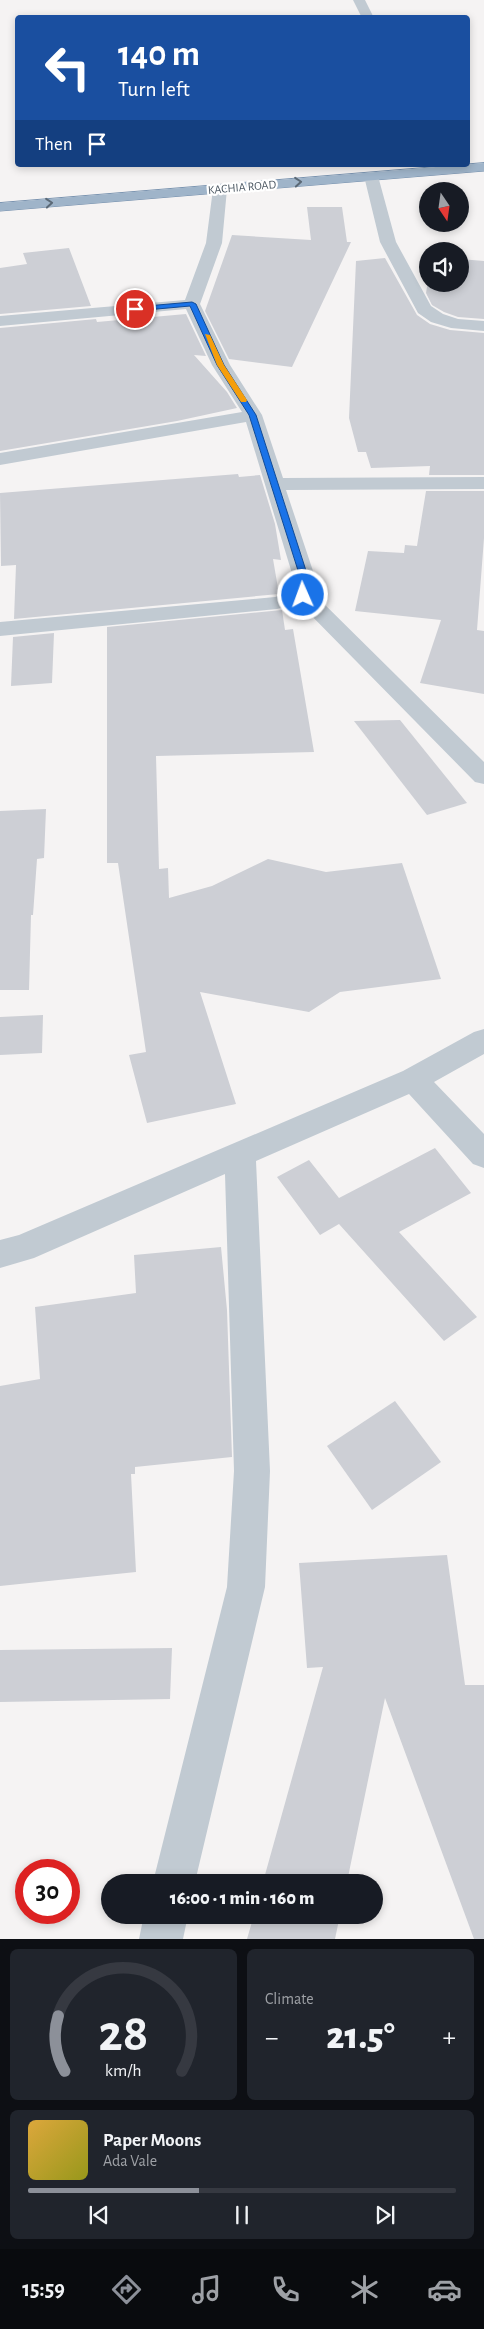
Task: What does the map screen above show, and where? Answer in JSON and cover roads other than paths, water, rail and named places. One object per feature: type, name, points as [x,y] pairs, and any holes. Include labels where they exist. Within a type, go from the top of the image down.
[{"type":"highway","points":[[470,155],[484,154]]},
{"type":"highway","name":"KACHIA ROAD","points":[[0,195],[334,167]]},
{"type":"highway","name":"KACHIA ROAD","points":[[0,207],[484,167]]},
{"type":"street","points":[[360,0],[367,15]]},
{"type":"street","points":[[371,176],[388,242],[424,309],[437,318],[457,324],[484,326]]},
{"type":"street","points":[[220,189],[214,243],[192,304],[220,365],[253,415],[305,580],[303,595]]},
{"type":"street","points":[[0,321],[192,304]]},
{"type":"street","points":[[0,459],[253,415]]},
{"type":"street","points":[[275,484],[484,483]]},
{"type":"street","points":[[0,629],[277,602],[303,595]]},
{"type":"street","points":[[303,595],[484,776]]},
{"type":"street","points":[[0,1254],[23,1248],[413,1079],[484,1040]]},
{"type":"street","points":[[413,1079],[484,1155]]},
{"type":"street","points":[[176,1874],[246,1587],[252,1471],[240,1154]]},
{"type":"street","points":[[160,1939],[164,1924]]}]
